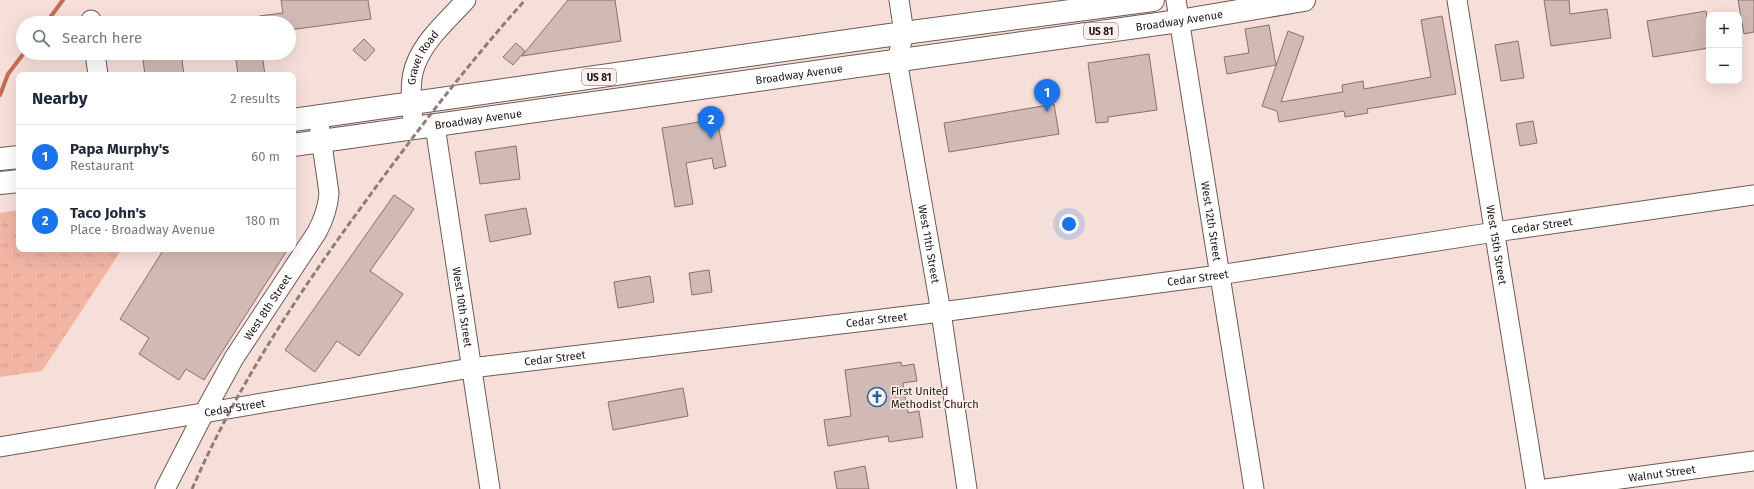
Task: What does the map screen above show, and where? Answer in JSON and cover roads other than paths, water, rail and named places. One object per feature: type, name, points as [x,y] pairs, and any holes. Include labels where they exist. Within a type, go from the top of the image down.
[{"type":"highway","name":"US 81","points":[[296,120],[904,33],[1153,0]]},
{"type":"highway","name":"Broadway Avenue","points":[[296,145],[897,60],[1177,10],[1304,0]]},
{"type":"highway","points":[[0,159],[16,157]]},
{"type":"street","name":"Gravel Road","points":[[413,128],[413,103],[411,87],[415,66],[424,50],[436,34],[466,0]]},
{"type":"street","name":"West 11th Street","points":[[899,0],[904,33],[897,60],[941,312],[967,489]]},
{"type":"street","name":"West 15th Street","points":[[1457,0],[1536,489]]},
{"type":"street","name":"West 12th Street","points":[[1177,10],[1254,489]]},
{"type":"street","points":[[96,60],[98,72]]},
{"type":"street","name":"West 8th Street","points":[[165,489],[234,358],[317,232],[325,216],[328,205],[328,193],[318,117]]},
{"type":"street","name":"West 10th Street","points":[[435,126],[490,489]]},
{"type":"street","name":"Cedar Street","points":[[0,447],[471,368],[941,312],[1219,275],[1495,232],[1754,195]]},
{"type":"street","name":"Walnut Street","points":[[1546,489],[1754,461]]},
{"type":"waterway","points":[[51,16],[63,0]]},
{"type":"waterway","points":[[0,95],[8,74],[19,60]]},
{"type":"railway","points":[[192,489],[229,413],[249,377],[316,270],[423,124],[483,49],[525,0]]},
{"type":"place","name":"Papa Murphy's","points":[[1047,112]]},
{"type":"place","name":"Taco John's","points":[[711,139]]},
{"type":"place","name":"First United Methodist Church","points":[[877,397]]}]
